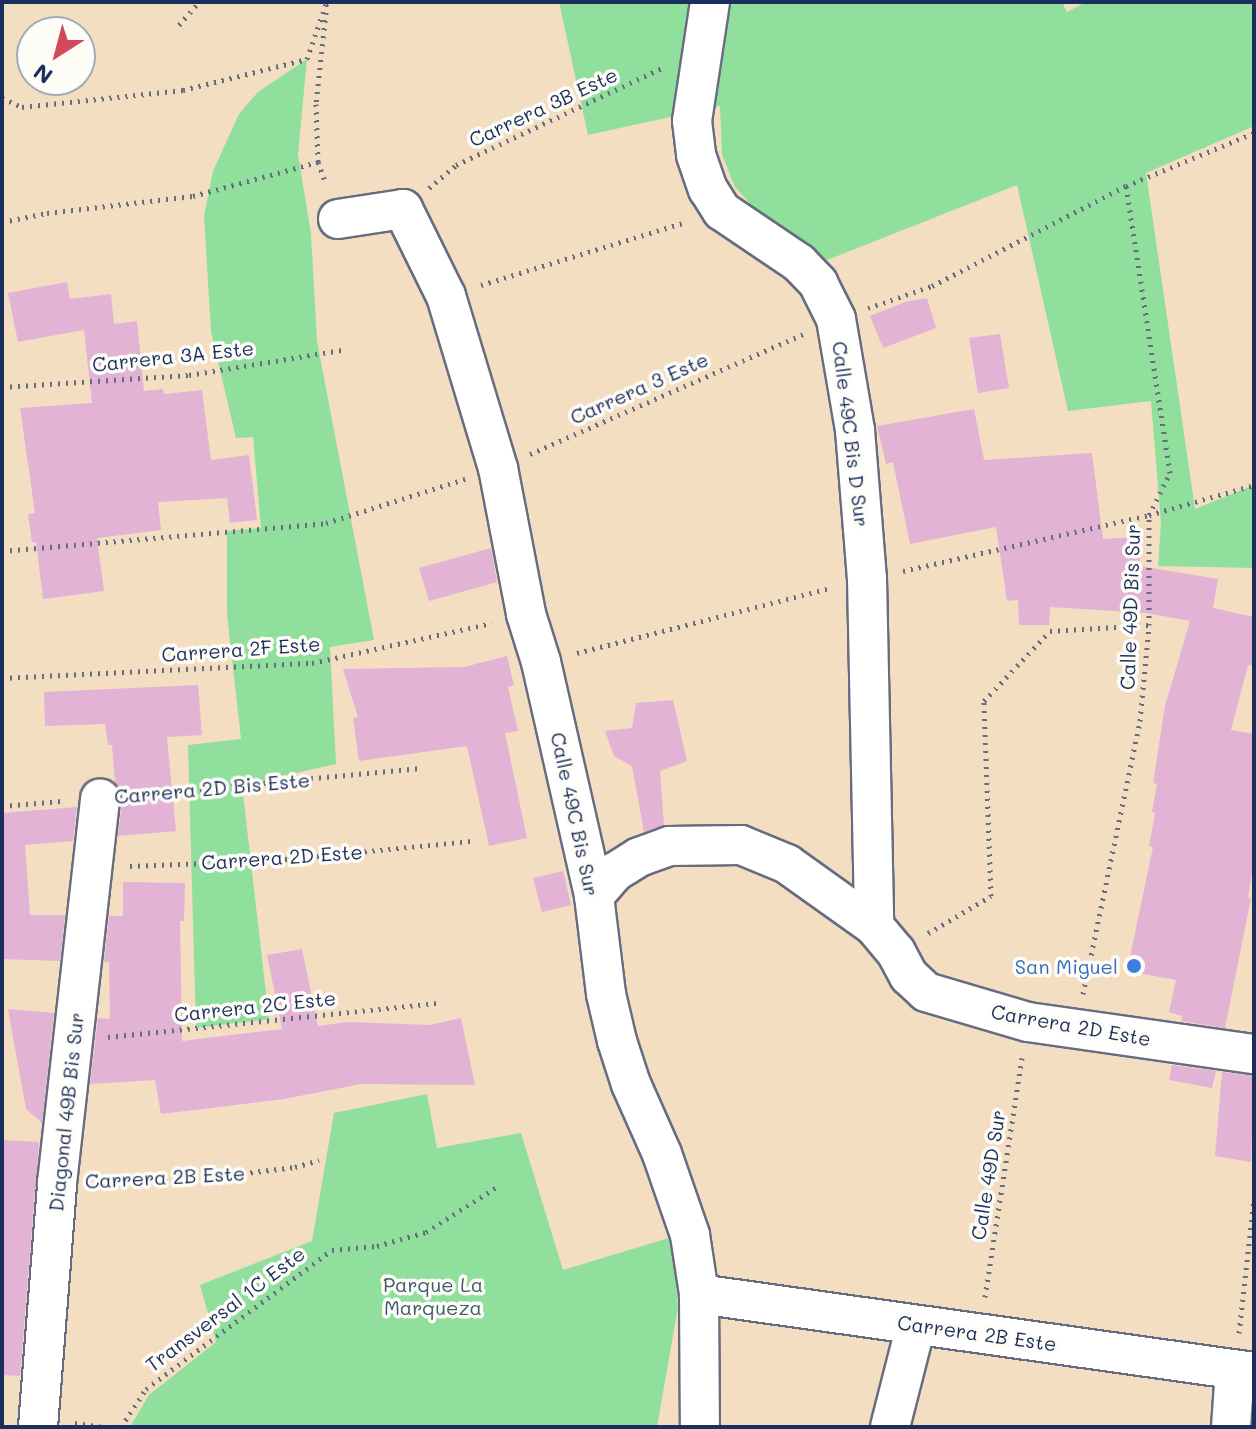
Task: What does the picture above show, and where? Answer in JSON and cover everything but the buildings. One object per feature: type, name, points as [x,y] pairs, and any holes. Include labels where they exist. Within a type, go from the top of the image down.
[{"type":"street","name":"Calle 49C Bis D Sur","points":[[710,2],[692,121],[696,155],[708,189],[722,211],[799,263],[818,283],[836,319],[855,430],[867,579],[885,939]]},
{"type":"street","points":[[338,219],[403,209]]},
{"type":"street","name":"Calle 49C Bis Sur","points":[[403,209],[446,296],[498,468],[526,614],[541,662],[594,896],[606,994],[617,1041],[678,1196],[690,1235],[699,1294],[700,1427]]},
{"type":"street","name":"Diagonal 49B Bis Sur","points":[[38,1427],[57,1183],[100,798]]},
{"type":"street","points":[[594,896],[615,872],[669,846],[741,845],[787,864],[885,939]]},
{"type":"street","name":"Carrera 2D Este","points":[[885,939],[909,976],[926,992],[1028,1022],[1254,1054]]},
{"type":"street","name":"Carrera 2B Este","points":[[699,1294],[1245,1371]]},
{"type":"street","points":[[890,1427],[916,1325]]},
{"type":"street","points":[[1231,1427],[1245,1371]]},
{"type":"path","points":[[179,25],[199,2]]},
{"type":"path","points":[[2,98],[22,107],[183,90],[307,59],[328,3]]},
{"type":"path","points":[[328,3],[316,104],[318,162],[338,219]]},
{"type":"path","name":"Carrera 3B Este","points":[[403,209],[456,165],[705,48]]},
{"type":"path","name":"Carrera 3 Este","points":[[2,551],[326,523],[498,468],[836,319],[932,286],[1126,186],[1254,133]]},
{"type":"path","points":[[2,222],[193,196],[318,162]]},
{"type":"path","name":"Calle 49D Bis Sur","points":[[1076,1030],[1140,721],[1149,625],[1149,515],[1170,473],[1126,186]]},
{"type":"path","points":[[446,296],[722,211]]},
{"type":"path","name":"Carrera 3A Este","points":[[2,387],[189,375],[347,349]]},
{"type":"path","points":[[1149,515],[1254,485]]},
{"type":"path","name":"Carrera 2F Este","points":[[2,678],[312,663],[526,614]]},
{"type":"path","points":[[885,939],[991,896],[984,701],[1050,631],[1149,625]]},
{"type":"path","name":"Carrera 2D Bis Este","points":[[2,806],[421,768]]},
{"type":"path","name":"Carrera 2D Este","points":[[92,867],[277,860],[472,841]]},
{"type":"path","name":"Carrera 2C Este","points":[[75,1040],[438,1003]]},
{"type":"path","name":"Calle 49D Sur","points":[[979,1334],[1028,1022]]},
{"type":"path","name":"Carrera 2B Este","points":[[57,1183],[187,1180],[295,1167],[319,1160]]},
{"type":"path","name":"Transversal 1C Este","points":[[121,1427],[146,1389],[332,1250],[377,1246],[426,1232],[497,1187]]},
{"type":"path","points":[[1245,1371],[1254,1199]]},
{"type":"green space","points":[[559,2],[1062,2],[1067,12],[1086,2],[1254,2],[1254,126],[1146,173],[1195,509],[1254,485],[1254,568],[1158,566],[1161,523],[1151,401],[1068,411],[1017,185],[822,262],[765,220],[735,187],[722,155],[720,106],[588,135]]},
{"type":"green space","points":[[307,59],[298,154],[311,234],[317,341],[374,640],[330,647],[336,764],[242,785],[269,1019],[196,1028],[188,745],[241,739],[227,614],[227,531],[261,528],[253,437],[236,438],[211,332],[204,216],[213,171],[239,114],[258,92]]},
{"type":"green space","name":"Parque La Marqueza","points":[[427,1094],[437,1148],[521,1133],[563,1270],[672,1237],[678,1307],[657,1427],[130,1427],[149,1395],[216,1342],[200,1285],[312,1241],[334,1113]]},
{"type":"place","name":"San Miguel","points":[[1134,966]]}]
